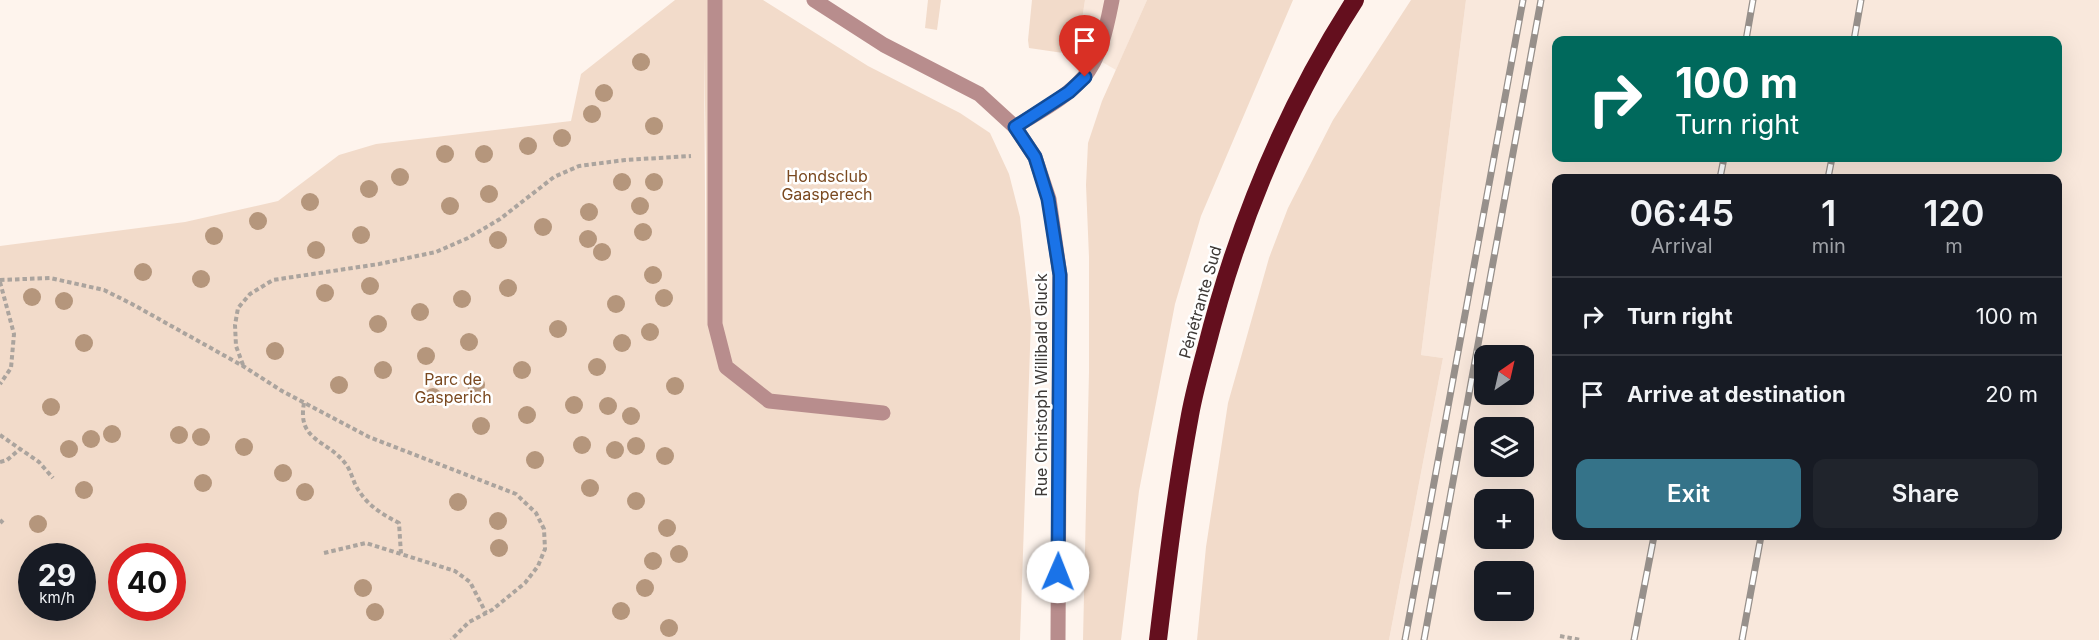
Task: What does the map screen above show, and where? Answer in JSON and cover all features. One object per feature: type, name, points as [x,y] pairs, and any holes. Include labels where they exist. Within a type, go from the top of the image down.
[{"type":"highway","name":"Pénétrante Sud","points":[[1158,640],[1190,413],[1216,311],[1249,211],[1290,113],[1355,0]]},
{"type":"street","points":[[715,0],[716,324],[726,367],[769,401],[883,413]]},
{"type":"street","name":"Rue Christoph Willibald Gluck","points":[[814,0],[884,45],[979,94],[1015,127],[1035,157],[1048,199],[1060,275],[1058,640]]},
{"type":"street","points":[[1015,127],[1069,92],[1085,77],[1103,38],[1112,0]]},
{"type":"path","points":[[243,366],[236,346],[235,325],[238,308],[250,294],[273,279],[379,264],[436,252],[492,224],[554,177],[579,166],[625,160],[691,156]]},
{"type":"path","points":[[0,384],[11,368],[14,334],[0,281],[50,278],[104,290],[369,437],[516,494],[536,513],[544,529],[545,549],[538,566],[525,584],[486,613],[469,622],[451,640]]},
{"type":"path","points":[[304,403],[302,416],[306,429],[346,464],[366,502],[399,523],[401,554]]},
{"type":"path","points":[[0,435],[39,462],[52,478]]},
{"type":"path","points":[[0,462],[7,460],[20,449]]},
{"type":"path","points":[[324,553],[366,543],[455,571],[470,582],[486,613]]},
{"type":"path","points":[[1560,636],[1581,640]]},
{"type":"shaded area","points":[[1085,0],[1147,0],[1116,70],[1078,48]]},
{"type":"shaded area","points":[[1466,0],[2099,0],[2099,640],[1389,640],[1443,358],[1421,355]]},
{"type":"green space","name":"Parc de Gasperich","points":[[675,0],[763,0],[868,66],[960,113],[990,133],[1009,174],[1020,217],[1031,320],[1020,640],[0,640],[0,246],[185,222],[278,201],[339,155],[376,144],[571,121],[581,74]],"holes":[[[704,51],[706,158],[706,339]]]},
{"type":"green space","points":[[928,0],[941,0],[937,30],[925,28]]},
{"type":"green space","points":[[1032,0],[1085,0],[1078,48],[1070,54],[1029,48]]},
{"type":"green space","points":[[1147,0],[1293,0],[1201,216],[1175,304],[1139,491],[1121,640],[1083,640],[1089,372],[1089,257],[1086,185],[1088,143],[1102,101]]},
{"type":"green space","points":[[1411,0],[1466,0],[1421,355],[1443,358],[1389,640],[1197,640],[1206,547],[1228,403],[1269,258],[1288,208],[1333,120]]},
{"type":"railway","points":[[1405,640],[1523,0]]},
{"type":"railway","points":[[1424,640],[1541,0]]},
{"type":"railway","points":[[1747,36],[1753,0]]},
{"type":"railway","points":[[1855,36],[1861,0]]},
{"type":"railway","points":[[1721,174],[1723,162]]},
{"type":"railway","points":[[1829,174],[1831,162]]},
{"type":"railway","points":[[1634,640],[1653,540]]},
{"type":"railway","points":[[1742,640],[1760,540]]},
{"type":"route","points":[[1058,572],[1060,275],[1048,199],[1035,157],[1015,127],[1069,92],[1085,77]]},
{"type":"park label","name":"Hondsclub Gaasperech","points":[[827,185]]}]
